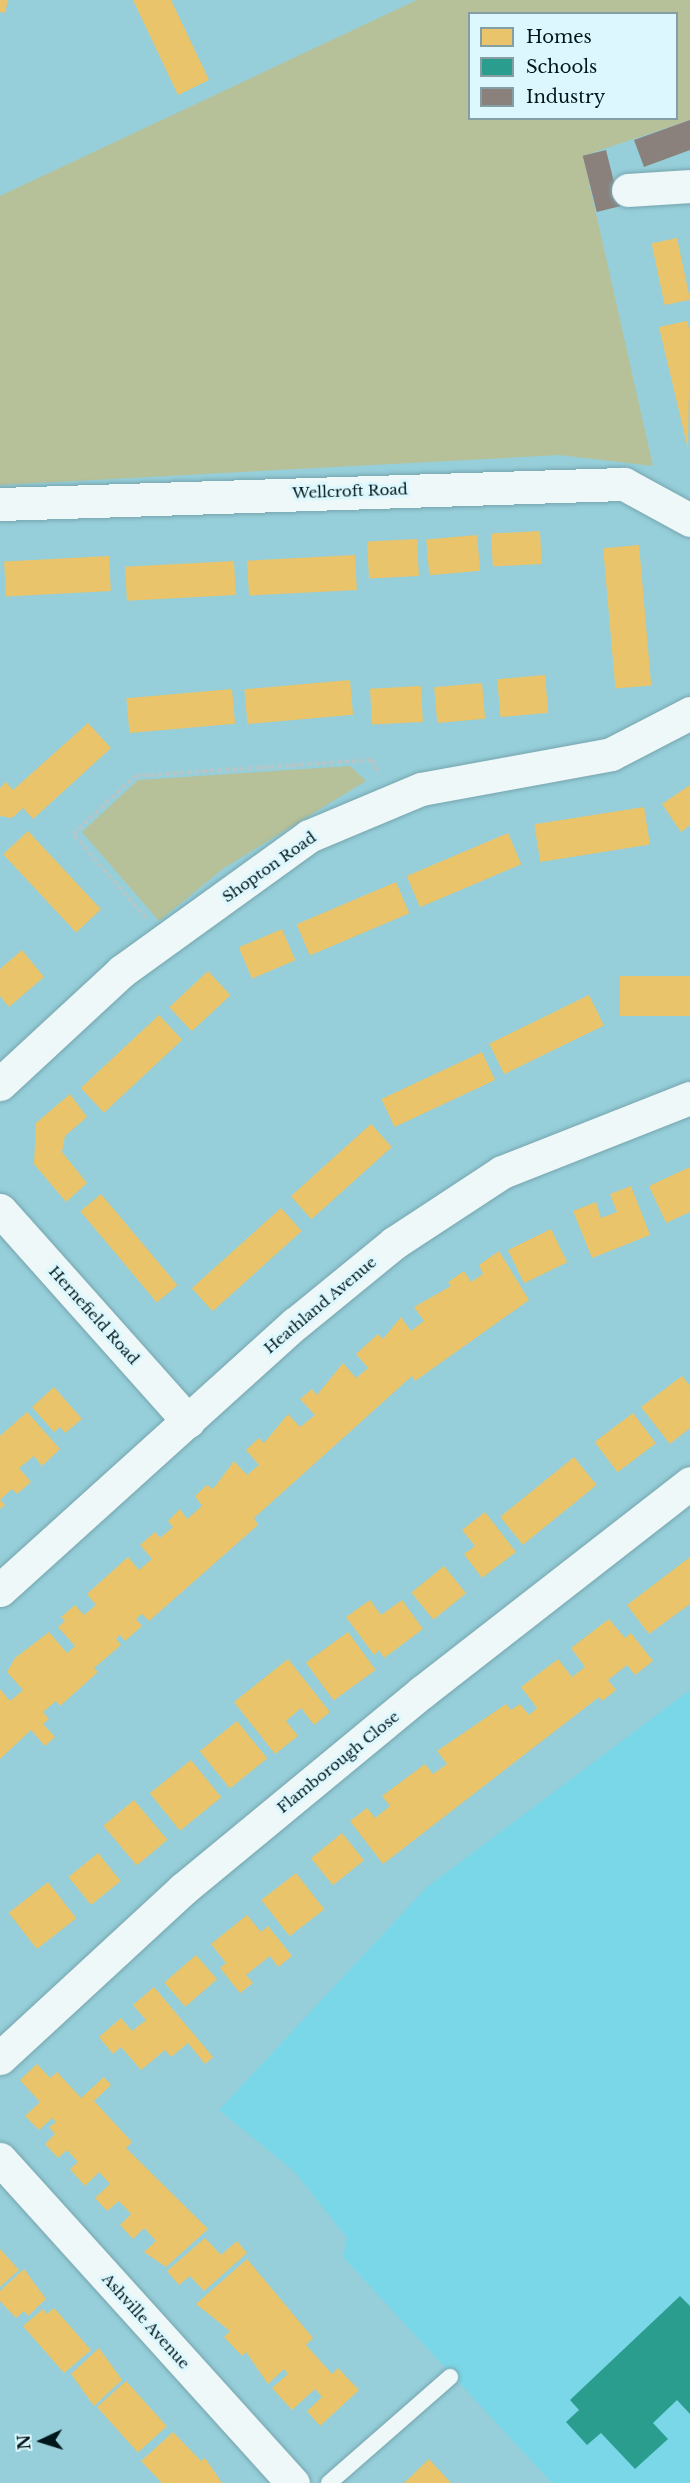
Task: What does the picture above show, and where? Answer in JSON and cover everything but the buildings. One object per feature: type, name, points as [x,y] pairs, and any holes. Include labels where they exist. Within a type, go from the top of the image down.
[{"type":"street","points":[[628,190],[690,186]]},
{"type":"street","name":"Wellcroft Road","points":[[0,504],[624,484],[690,520]]},
{"type":"street","name":"Shopton Road","points":[[0,1084],[122,971],[309,836],[421,789],[610,754],[690,713]]},
{"type":"street","name":"Heathland Avenue","points":[[0,1590],[188,1421],[394,1243],[502,1172],[690,1098]]},
{"type":"street","name":"Hernefield Road","points":[[0,1210],[188,1421]]},
{"type":"street","name":"Flamborough Close","points":[[0,2058],[183,1889],[422,1692],[690,1483]]},
{"type":"street","name":"Ashville Avenue","points":[[0,2159],[293,2483]]},
{"type":"lane","points":[[329,2483],[450,2377]]},
{"type":"path","points":[[166,941],[73,834],[135,776],[372,760],[392,801]]},
{"type":"shaded area","points":[[690,1690],[690,2483],[552,2483],[343,2257],[347,2238],[294,2171],[219,2110],[427,1887]]},
{"type":"green space","points":[[417,0],[690,0],[690,120],[583,156],[653,466],[559,455],[0,485],[0,196]]},
{"type":"green space","points":[[350,766],[366,781],[224,868],[159,921],[82,832],[138,780]]}]
